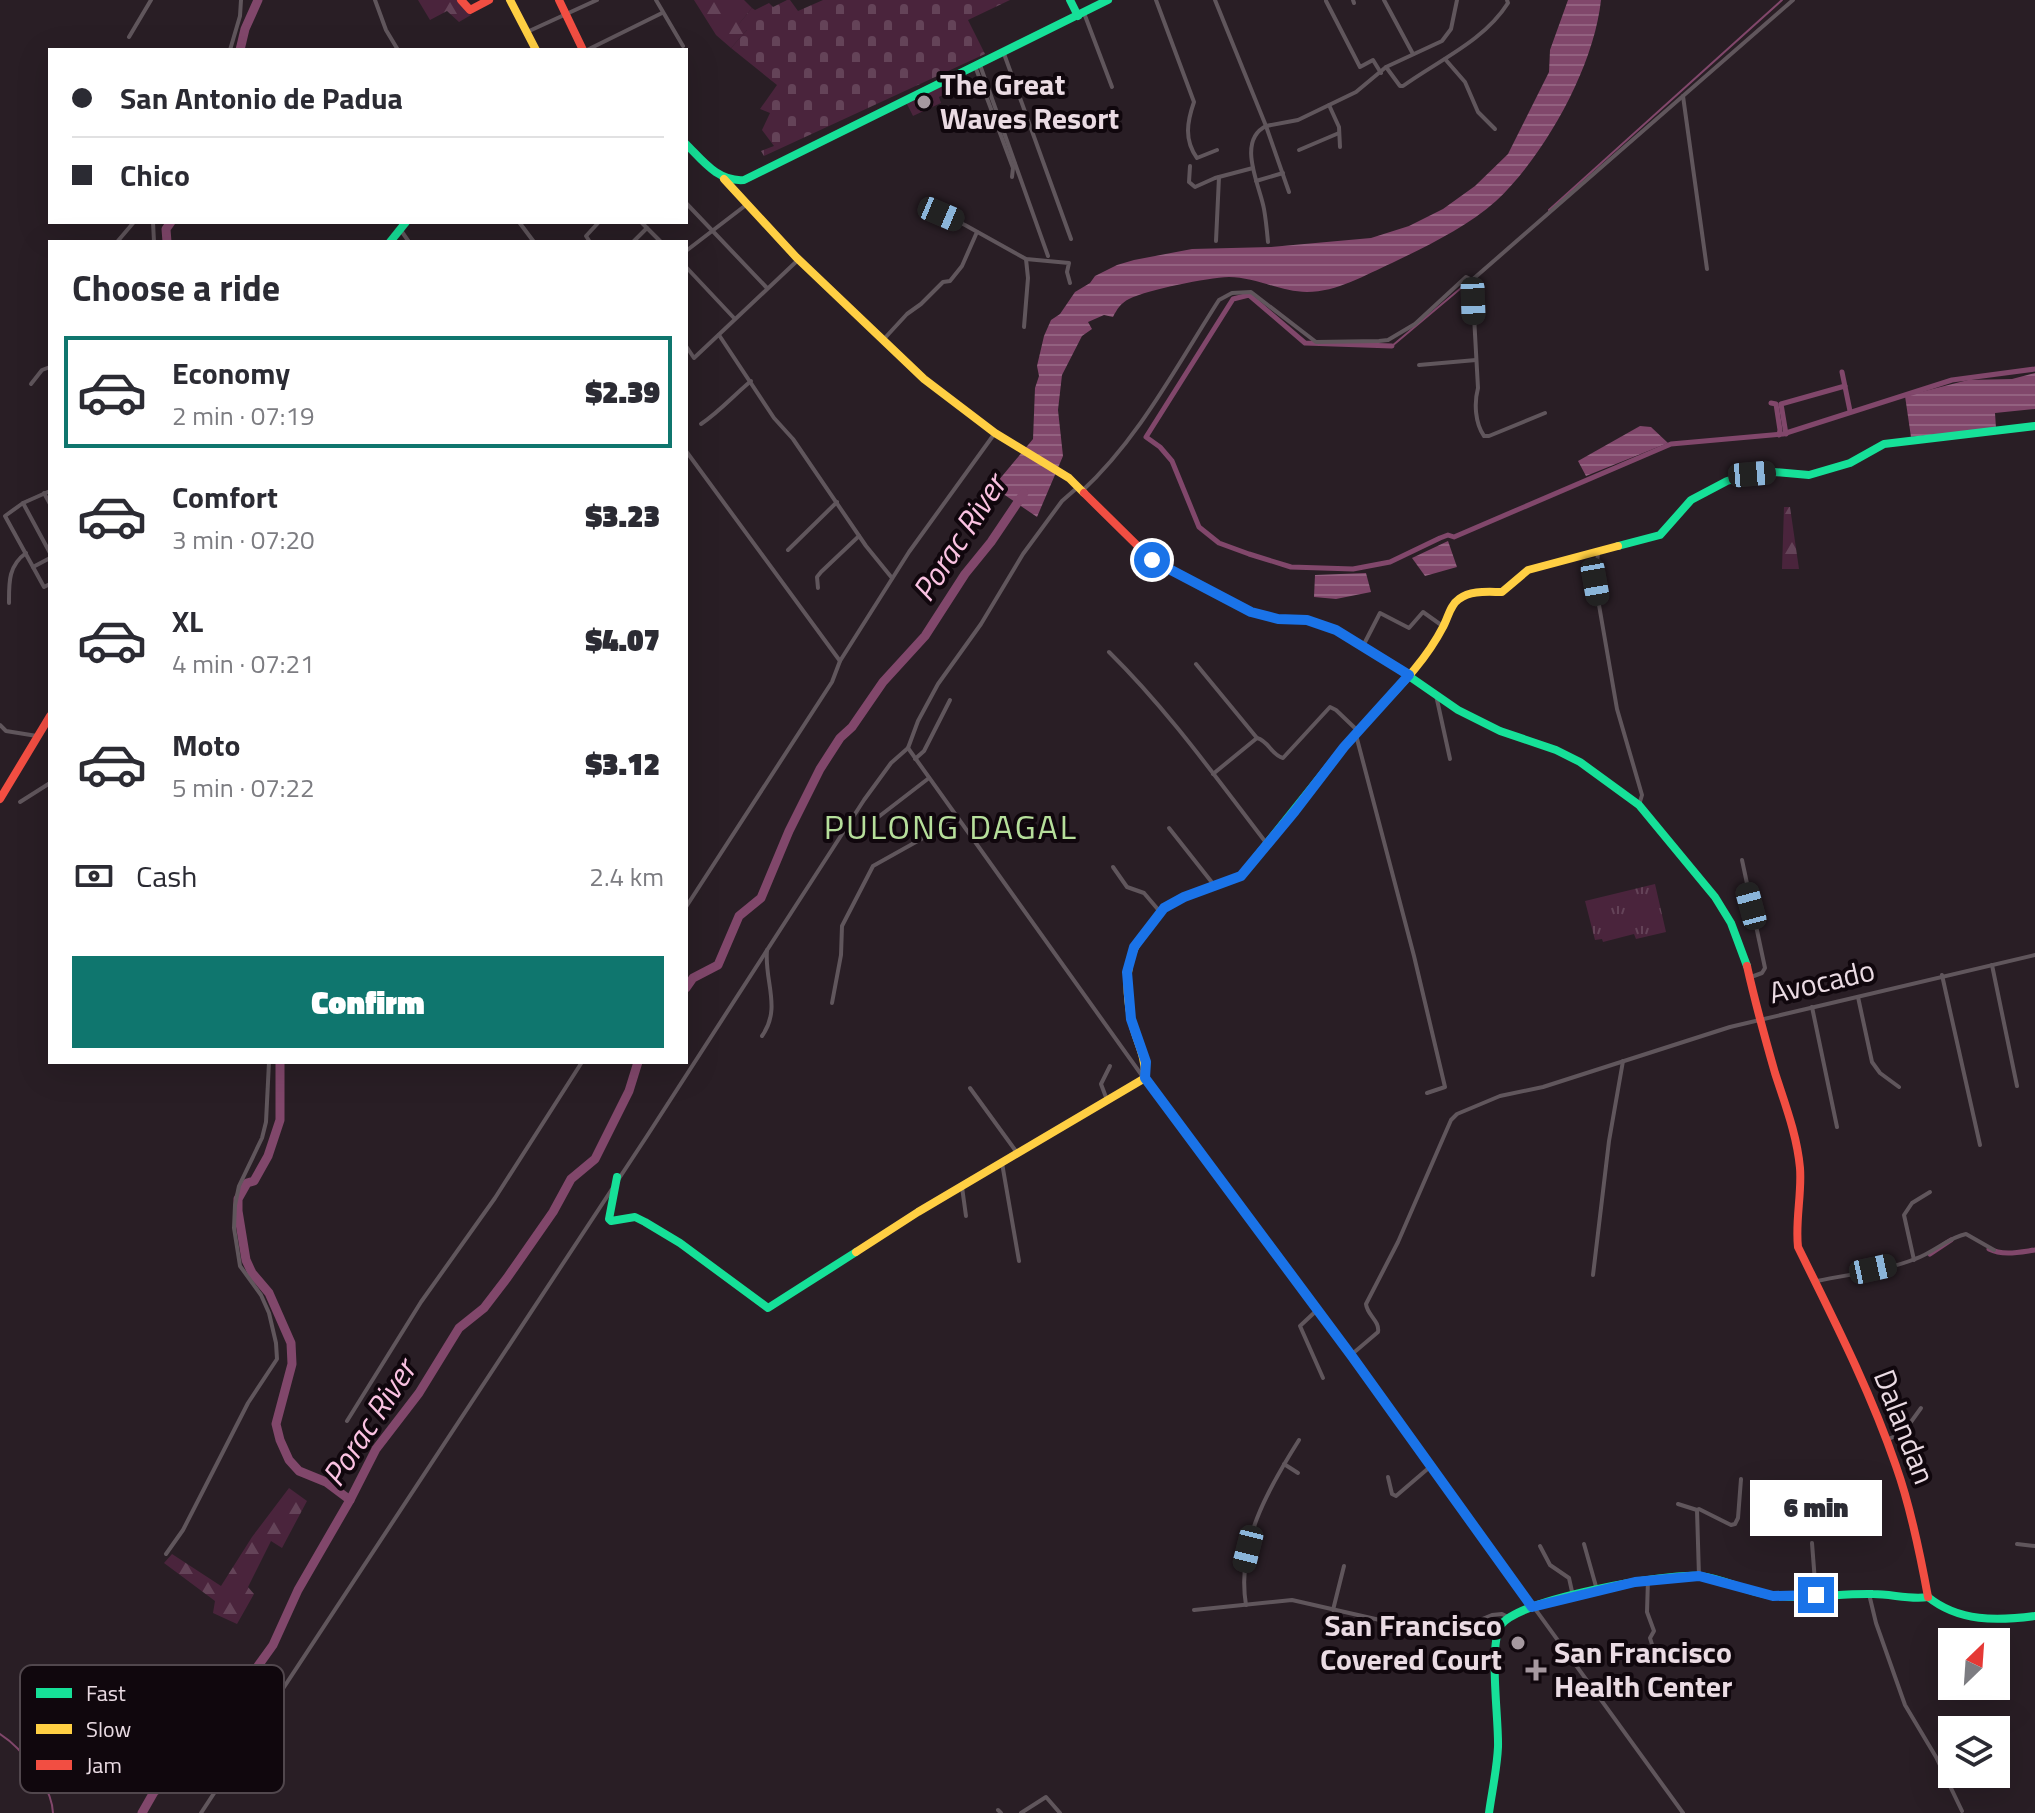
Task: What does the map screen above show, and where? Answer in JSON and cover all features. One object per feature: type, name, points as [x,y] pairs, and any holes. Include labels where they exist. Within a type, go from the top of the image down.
[{"type":"street","points":[[129,37],[151,0]]},
{"type":"street","points":[[231,48],[240,16],[241,0]]},
{"type":"street","points":[[375,0],[397,48]]},
{"type":"street","points":[[461,0],[470,10],[489,0]]},
{"type":"street","points":[[510,0],[535,48]]},
{"type":"street","points":[[559,0],[584,48]]},
{"type":"street","points":[[527,32],[597,0]]},
{"type":"street","points":[[656,0],[683,46]]},
{"type":"street","points":[[1070,0],[1081,14],[1112,87]]},
{"type":"street","points":[[724,179],[735,182],[744,180],[1108,0]]},
{"type":"street","points":[[1156,0],[1194,102],[1187,122],[1190,148],[1197,158],[1217,150]]},
{"type":"street","points":[[1215,0],[1289,192]]},
{"type":"street","points":[[1384,0],[1413,54]]},
{"type":"street","points":[[1268,242],[1250,149],[1255,134],[1266,126],[1298,120],[1356,92],[1386,67],[1447,37],[1457,0]]},
{"type":"street","points":[[1386,67],[1403,86],[1485,30],[1504,9],[1507,0]]},
{"type":"street","points":[[1472,280],[1793,0]]},
{"type":"street","points":[[1326,1],[1360,67],[1373,60],[1381,73]]},
{"type":"street","points":[[589,48],[662,13]]},
{"type":"street","points":[[1003,51],[1071,239]]},
{"type":"street","points":[[1445,59],[1465,82],[1478,112],[1495,129]]},
{"type":"street","points":[[977,63],[1013,168],[1012,177]]},
{"type":"street","points":[[977,63],[1048,256]]},
{"type":"street","points":[[1683,96],[1707,269]]},
{"type":"street","points":[[1329,105],[1339,133],[1340,147]]},
{"type":"street","points":[[1299,150],[1339,133]]},
{"type":"street","name":"Dalandan","points":[[688,146],[724,179],[798,260],[934,387],[995,433],[1066,475],[1152,560],[1251,612],[1278,619],[1307,620],[1336,630],[1458,710],[1500,731],[1556,750],[1580,762],[1639,805],[1715,897],[1731,923],[1751,977],[1798,1153],[1798,1247],[1817,1281],[1886,1440],[1913,1523],[1928,1597]]},
{"type":"street","points":[[1190,166],[1189,182],[1192,186],[1253,168]]},
{"type":"street","points":[[1256,181],[1283,173]]},
{"type":"street","points":[[1216,241],[1219,177]]},
{"type":"street","points":[[688,205],[767,288]]},
{"type":"street","points":[[688,249],[746,205]]},
{"type":"street","points":[[941,214],[1026,259],[1069,263],[1067,272],[1070,283]]},
{"type":"street","points":[[119,240],[132,224]]},
{"type":"street","points":[[589,240],[586,236],[597,224]]},
{"type":"street","points":[[643,224],[659,240]]},
{"type":"street","points":[[635,240],[647,228]]},
{"type":"street","points":[[883,340],[943,282],[950,281],[962,266],[977,232]]},
{"type":"street","points":[[1024,327],[1028,278],[1026,259]]},
{"type":"street","points":[[688,349],[694,358],[798,260]]},
{"type":"street","points":[[688,269],[735,318]]},
{"type":"street","points":[[284,1686],[617,1177],[647,1136],[864,800],[891,763],[908,748],[918,721],[938,684],[981,624],[1023,554],[1062,501],[1101,473],[1129,438],[1219,300],[1232,293],[1251,292],[1316,342],[1379,341],[1388,340],[1415,324],[1466,277],[1472,280]]},
{"type":"street","points":[[1472,280],[1478,388],[1475,398],[1479,429],[1484,436],[1545,413]]},
{"type":"street","points":[[719,335],[774,418],[793,439],[859,536],[892,578]]},
{"type":"street","points":[[1419,365],[1476,360]]},
{"type":"street","points":[[31,384],[42,370],[48,368]]},
{"type":"street","points":[[701,424],[720,412],[728,400],[751,381]]},
{"type":"street","points":[[1145,1078],[1146,1062],[1132,1028],[1127,972],[1134,947],[1161,913],[1184,897],[1241,876],[1357,732],[1431,649],[1454,603],[1461,597],[1478,592],[1502,592],[1528,570],[1660,535],[1691,500],[1727,481],[1774,472],[1809,475],[1850,463],[1884,444],[2035,426]]},
{"type":"street","points":[[688,904],[832,682],[840,661],[892,578],[995,433]]},
{"type":"street","points":[[688,454],[840,661]]},
{"type":"street","points":[[48,492],[23,503],[5,516],[44,587],[48,585]]},
{"type":"street","points":[[44,493],[48,500]]},
{"type":"street","points":[[788,550],[837,502]]},
{"type":"street","points":[[23,503],[48,551]]},
{"type":"street","points":[[818,588],[817,577],[859,536]]},
{"type":"street","points":[[9,603],[9,578],[16,560],[26,553]]},
{"type":"street","points":[[1598,553],[1595,582],[1617,709],[1642,795],[1639,805]]},
{"type":"street","points":[[33,567],[48,556]]},
{"type":"street","points":[[1363,646],[1380,613],[1409,628],[1423,612],[1444,627]]},
{"type":"street","points":[[1109,652],[1139,681],[1267,844]]},
{"type":"street","points":[[1196,664],[1257,738],[1265,740],[1278,756],[1283,758],[1330,707],[1357,732],[1445,1087],[1427,1093]]},
{"type":"street","points":[[1436,694],[1450,759]]},
{"type":"street","points":[[915,759],[925,750],[950,700]]},
{"type":"street","points":[[0,725],[6,731],[37,736]]},
{"type":"street","points":[[0,799],[37,736],[47,728]]},
{"type":"street","points":[[1213,774],[1257,738]]},
{"type":"street","points":[[908,748],[1145,1078],[1351,1355],[1683,1813]]},
{"type":"street","points":[[877,818],[929,778]]},
{"type":"street","points":[[20,802],[48,784]]},
{"type":"street","points":[[832,1003],[841,955],[842,926],[873,866],[958,819]]},
{"type":"street","points":[[1169,828],[1214,885]]},
{"type":"street","points":[[1742,860],[1765,968],[1762,973],[1751,977]]},
{"type":"street","points":[[1113,867],[1127,887],[1142,892],[1161,913]]},
{"type":"street","points":[[762,1036],[773,1012],[765,967],[767,948]]},
{"type":"street","name":"Avocado","points":[[1351,1355],[1378,1332],[1379,1326],[1366,1304],[1398,1242],[1418,1191],[1455,1115],[1500,1096],[1543,1087],[1760,1019],[2035,955]]},
{"type":"street","points":[[1992,965],[2017,1086]]},
{"type":"street","points":[[1942,975],[1980,1145]]},
{"type":"street","points":[[1858,997],[1872,1062],[1880,1073],[1899,1087]]},
{"type":"street","points":[[1812,1007],[1837,1127]]},
{"type":"street","points":[[1593,1275],[1609,1141],[1623,1061]]},
{"type":"street","points":[[166,1554],[183,1530],[248,1403],[277,1359],[269,1313],[261,1295],[240,1266],[234,1228],[239,1186],[262,1138],[266,1122],[269,1064]]},
{"type":"street","points":[[347,1421],[421,1302],[581,1064]]},
{"type":"street","points":[[1108,1101],[1101,1084],[1110,1066]]},
{"type":"street","points":[[617,1177],[611,1221],[635,1217],[645,1222],[680,1243],[768,1308],[1145,1078]]},
{"type":"street","points":[[970,1088],[1018,1154]]},
{"type":"street","points":[[1002,1163],[1019,1261]]},
{"type":"street","points":[[962,1187],[966,1216]]},
{"type":"street","points":[[1914,1260],[1904,1215],[1912,1203],[1930,1192]]},
{"type":"street","points":[[1817,1281],[1914,1260],[1966,1234],[1994,1250]]},
{"type":"street","points":[[1316,1311],[1300,1326],[1323,1378]]},
{"type":"street","points":[[1886,1440],[1903,1433],[1921,1408]]},
{"type":"street","points":[[1247,1605],[1243,1588],[1244,1566],[1252,1532],[1263,1503],[1299,1440]]},
{"type":"street","points":[[1284,1464],[1298,1473]]},
{"type":"street","points":[[1388,1477],[1392,1494],[1396,1496],[1431,1466]]},
{"type":"street","points":[[1678,1504],[1735,1524],[1741,1479]]},
{"type":"street","points":[[1697,1510],[1699,1576]]},
{"type":"street","points":[[1812,1543],[1816,1595]]},
{"type":"street","points":[[1584,1544],[1597,1590]]},
{"type":"street","points":[[2017,1544],[2035,1546]]},
{"type":"street","points":[[1540,1546],[1550,1565],[1569,1578],[1573,1596]]},
{"type":"street","points":[[1333,1610],[1344,1566]]},
{"type":"street","points":[[1489,1813],[1499,1744],[1496,1646],[1500,1628],[1508,1617],[1532,1607],[1648,1579],[1699,1576],[1773,1596],[1869,1594],[1919,1599],[1928,1597],[1941,1608],[1976,1617],[2009,1620],[2035,1616]]},
{"type":"street","points":[[1648,1579],[1647,1612],[1654,1631],[1650,1638],[1658,1664]]},
{"type":"street","points":[[1869,1594],[1905,1705],[1936,1757],[1962,1811]]},
{"type":"street","points":[[1194,1610],[1292,1600],[1437,1633],[1492,1615],[1508,1617]]},
{"type":"street","points":[[201,1813],[214,1793]]},
{"type":"street","points":[[1021,1813],[1046,1797],[1060,1813]]},
{"type":"green space","points":[[418,0],[458,0],[471,15],[459,22],[447,11],[430,20]]},
{"type":"green space","points":[[694,0],[744,0],[752,8],[739,24],[748,29],[731,48],[716,35]]},
{"type":"green space","points":[[787,0],[798,11],[823,0],[1010,0],[968,20],[985,54],[764,156],[761,151],[774,146],[762,130],[770,113],[760,109],[777,85],[731,48],[747,30],[738,25],[752,8],[755,10],[769,3],[773,7]]},
{"type":"green space","points":[[963,74],[968,83],[939,97],[941,103],[913,116],[906,102]]},
{"type":"green space","points":[[1784,507],[1790,507],[1799,569],[1782,569]]},
{"type":"green space","points":[[1655,884],[1666,932],[1636,939],[1634,934],[1603,942],[1602,939],[1595,940],[1585,901]]},
{"type":"green space","points":[[289,1488],[307,1501],[282,1548],[271,1541],[248,1587],[254,1594],[237,1624],[213,1613],[215,1601],[164,1563],[172,1554],[221,1586],[252,1537]]},
{"type":"shaded area","points":[[1568,0],[1601,0],[1589,53],[1549,135],[1496,201],[1446,235],[1340,286],[1307,292],[1248,279],[1207,279],[1138,295],[1124,302],[1113,317],[1104,315],[1088,322],[1092,329],[1082,336],[1062,375],[1058,410],[1063,456],[1037,517],[993,487],[1033,439],[1035,388],[1039,376],[1037,366],[1044,336],[1051,320],[1060,314],[1075,292],[1095,276],[1134,260],[1192,249],[1271,247],[1371,238],[1409,226],[1443,209],[1475,186],[1508,154],[1549,72],[1550,50]]},
{"type":"shaded area","points":[[2035,373],[2035,409],[1995,413],[1996,428],[1911,437],[1905,396],[1968,380],[2012,379]]},
{"type":"shaded area","points":[[1640,426],[1651,427],[1668,443],[1586,476],[1578,461]]},
{"type":"shaded area","points":[[1448,541],[1457,567],[1425,576],[1412,558]]},
{"type":"shaded area","points":[[1366,573],[1371,592],[1336,599],[1314,597],[1315,575]]},
{"type":"waterway","points":[[240,48],[258,0]]},
{"type":"waterway","points":[[1549,210],[1782,0]]},
{"type":"waterway","points":[[167,240],[166,229],[170,224]]},
{"type":"waterway","points":[[1392,346],[1467,283]]},
{"type":"waterway","points":[[1392,346],[1305,343],[1249,295],[1233,299],[1146,437],[1172,461],[1199,527],[1219,543],[1291,567],[1353,569],[1390,562],[1440,538],[1448,535],[1454,537],[1671,444],[1783,434],[1952,380],[2035,369]]},
{"type":"waterway","points":[[1842,372],[1850,411]]},
{"type":"waterway","points":[[1786,434],[1781,404],[1845,386]]},
{"type":"waterway","points":[[1771,403],[1776,404],[1779,435]]},
{"type":"waterway","name":"Porac River","points":[[688,985],[693,978],[718,965],[739,916],[761,898],[789,831],[820,769],[840,738],[852,727],[883,682],[925,636],[965,574],[1024,493]]},
{"type":"waterway","points":[[280,1064],[280,1120],[268,1156],[254,1181],[247,1183],[238,1199],[238,1211],[246,1260],[252,1273],[269,1293],[291,1343],[292,1364],[276,1424],[280,1440],[289,1460],[299,1471],[326,1482],[350,1500]]},
{"type":"waterway","name":"Porac River","points":[[259,1665],[273,1645],[298,1590],[376,1449],[419,1393],[459,1328],[484,1308],[507,1278],[553,1212],[571,1179],[595,1159],[629,1091],[637,1064]]},
{"type":"waterway","points":[[1930,1254],[1951,1240]]},
{"type":"waterway","points":[[1989,1249],[2006,1253],[2035,1250]]},
{"type":"waterway","points":[[0,1734],[20,1752]]},
{"type":"waterway","points":[[48,1793],[53,1813]]},
{"type":"waterway","name":"Porac River","points":[[142,1813],[153,1793]]},
{"type":"traffic: fast","points":[[1070,0],[1078,16]]},
{"type":"traffic: fast","points":[[688,146],[719,174],[744,180],[1108,0]]},
{"type":"traffic: fast","points":[[392,240],[404,224]]},
{"type":"traffic: fast","points":[[1618,546],[1660,535],[1691,500],[1727,481],[1774,472],[1809,475],[1850,463],[1884,444],[2035,426]]},
{"type":"traffic: fast","points":[[1390,663],[1458,710],[1500,731],[1556,750],[1580,762],[1639,805],[1715,897],[1731,923],[1747,966]]},
{"type":"traffic: fast","points":[[1140,939],[1164,908],[1184,897],[1241,876],[1380,707]]},
{"type":"traffic: fast","points":[[617,1177],[611,1221],[635,1217],[645,1222],[680,1243],[768,1308],[856,1252]]},
{"type":"traffic: fast","points":[[1489,1813],[1498,1747],[1495,1649],[1501,1625],[1513,1615],[1563,1597],[1627,1583],[1682,1576],[1707,1577],[1778,1596],[1873,1594],[1928,1597]]},
{"type":"traffic: fast","points":[[1928,1597],[1952,1611],[1979,1618],[2035,1616]]},
{"type":"traffic: slow","points":[[510,0],[535,48]]},
{"type":"traffic: slow","points":[[724,179],[796,257],[924,379],[995,433],[1069,478],[1084,493]]},
{"type":"traffic: slow","points":[[1380,707],[1422,659],[1459,599],[1474,593],[1502,592],[1528,570],[1618,546]]},
{"type":"traffic: slow","points":[[856,1252],[1145,1078],[1127,987],[1131,957],[1140,939]]},
{"type":"traffic: jam","points":[[461,0],[470,10],[489,0]]},
{"type":"traffic: jam","points":[[559,0],[582,48]]},
{"type":"traffic: jam","points":[[1084,493],[1152,560],[1251,612],[1278,619],[1307,620],[1336,630],[1390,663]]},
{"type":"traffic: jam","points":[[0,799],[48,719]]},
{"type":"traffic: jam","points":[[1747,966],[1798,1156],[1798,1247],[1886,1438],[1911,1514],[1928,1597]]},
{"type":"place","name":"The Great Waves Resort","points":[[924,102]]},
{"type":"place","name":"San Francisco Covered Court","points":[[1518,1643]]},
{"type":"place","name":"San Francisco Health Center","points":[[1536,1670]]},
{"type":"district","name":"PULONG DAGAL","points":[[951,827]]},
{"type":"route","points":[[1152,560],[1251,612],[1278,619],[1307,620],[1336,630],[1409,675],[1344,747],[1241,876],[1184,897],[1164,908],[1134,947],[1127,972],[1132,1028],[1146,1062],[1145,1078],[1153,1091],[1351,1355],[1532,1607],[1635,1582],[1699,1576],[1773,1596],[1816,1595]]}]
